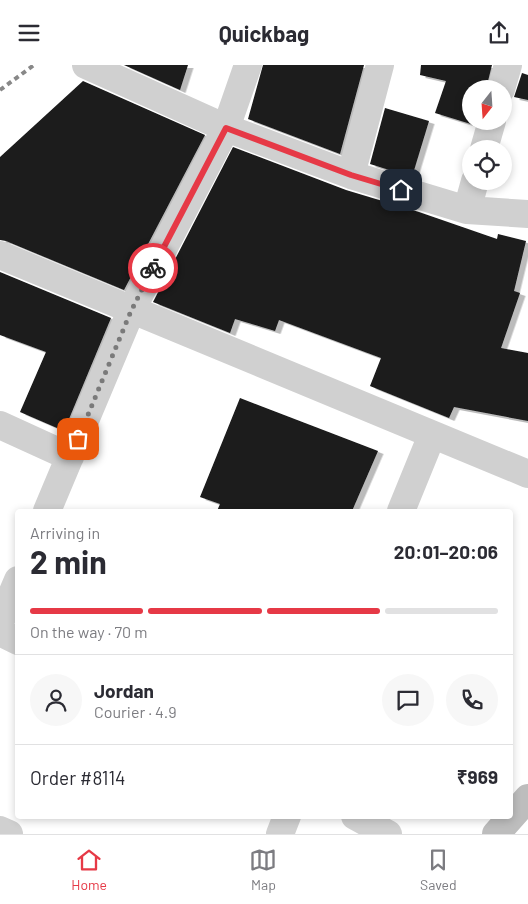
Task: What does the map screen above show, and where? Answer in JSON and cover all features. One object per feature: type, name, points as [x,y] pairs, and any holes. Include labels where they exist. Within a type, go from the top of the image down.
[{"type":"main road","points":[[513,815],[528,798]]},
{"type":"main road","points":[[496,834],[509,819]]},
{"type":"street","points":[[86,65],[226,128],[351,175],[467,210],[528,214]]},
{"type":"street","points":[[48,509],[131,311],[226,128],[248,65]]},
{"type":"street","points":[[351,175],[380,65]]},
{"type":"street","points":[[504,80],[508,65]]},
{"type":"street","points":[[467,210],[473,190]]},
{"type":"street","points":[[0,255],[131,311],[528,474]]},
{"type":"street","points":[[0,425],[70,457]]},
{"type":"street","points":[[401,509],[432,435]]},
{"type":"street","points":[[0,621],[15,587]]},
{"type":"street","points":[[0,632],[15,640]]},
{"type":"street","points":[[280,834],[286,819]]},
{"type":"street","points":[[360,819],[388,834]]},
{"type":"street","points":[[0,830],[9,834]]},
{"type":"building","points":[[124,65],[188,65],[180,90]]},
{"type":"building","points":[[263,65],[364,65],[340,154],[248,119]]},
{"type":"building","points":[[421,65],[492,65],[488,80],[462,80],[462,121],[435,113],[446,81],[420,75]]},
{"type":"building","points":[[522,73],[528,75],[528,100],[514,97]]},
{"type":"building","points":[[83,81],[205,135],[124,290],[0,240],[0,157]]},
{"type":"building","points":[[385,108],[429,121],[412,177],[370,164]]},
{"type":"building","points":[[233,147],[346,190],[419,212],[497,239],[498,234],[526,241],[514,291],[520,293],[501,348],[528,353],[528,421],[454,407],[449,418],[370,386],[381,358],[279,320],[275,331],[235,319],[230,333],[153,302]]},
{"type":"building","points":[[0,272],[111,318],[64,431],[20,412],[46,352],[0,335]]},
{"type":"building","points":[[240,398],[378,451],[353,509],[218,509],[220,504],[200,497]]},
{"type":"railway","points":[[0,90],[34,65]]},
{"type":"way so far","points":[[78,439],[131,311],[153,268]]},
{"type":"route","points":[[153,268],[226,128],[351,175],[401,190]]}]
